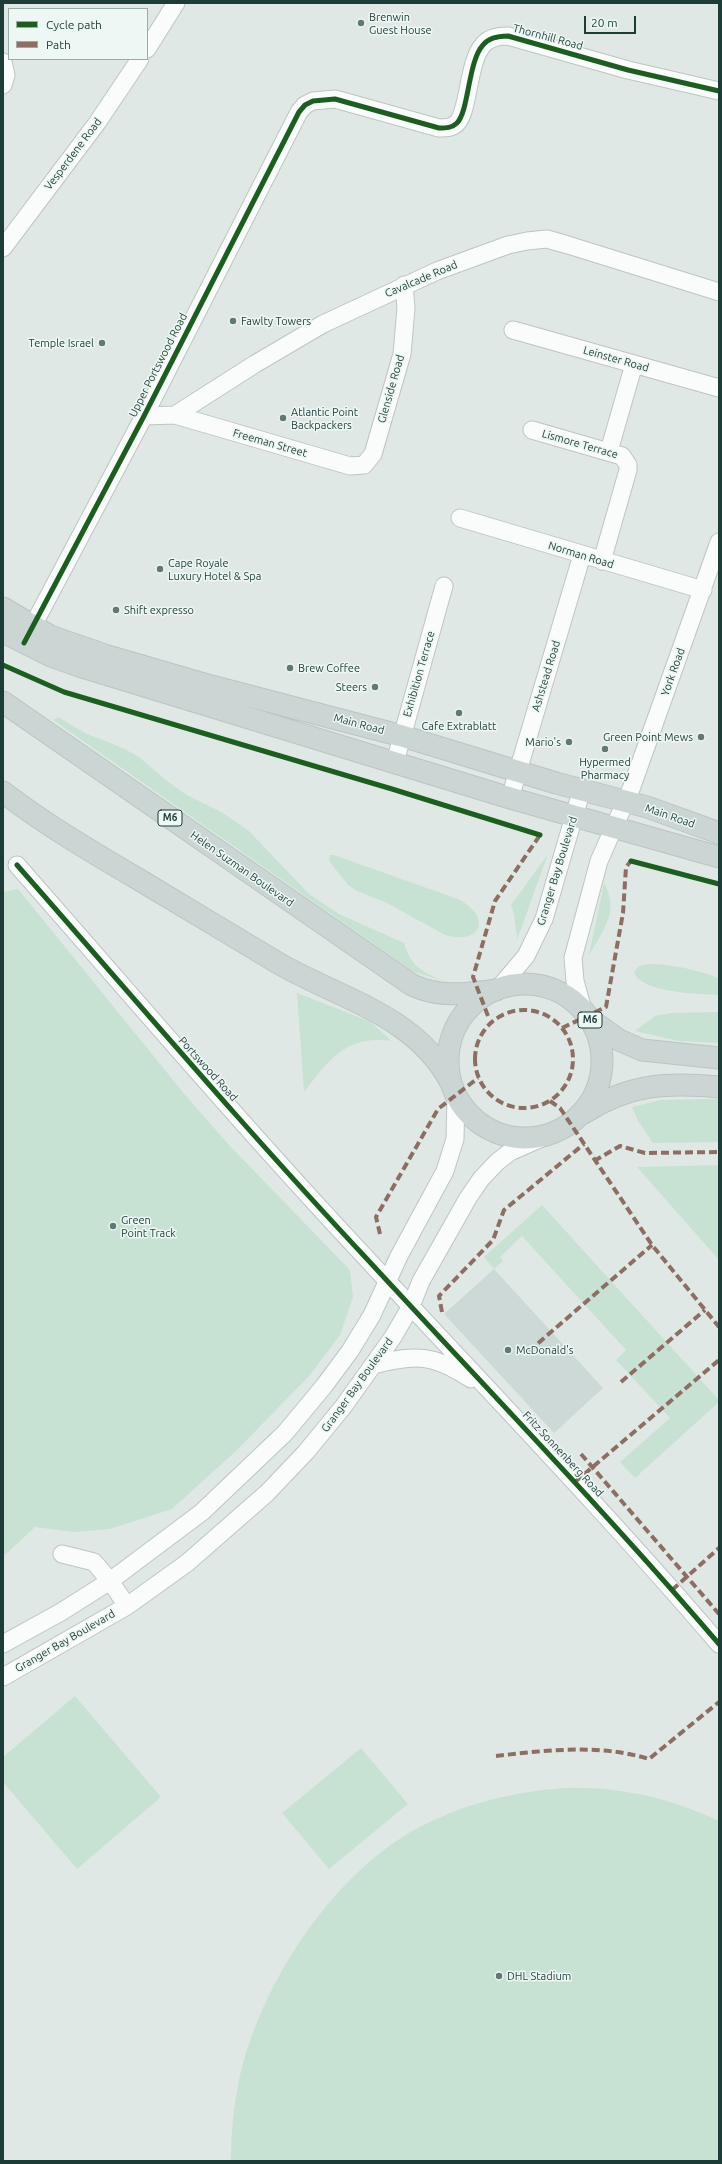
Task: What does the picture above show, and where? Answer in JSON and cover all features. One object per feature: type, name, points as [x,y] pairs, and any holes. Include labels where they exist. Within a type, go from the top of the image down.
[{"type":"main road","name":"Main Road","points":[[3,608],[28,635]]},
{"type":"main road","name":"Main Road","points":[[3,632],[65,642],[395,762],[510,798],[719,857]]},
{"type":"main road","name":"Main Road","points":[[208,695],[402,736],[625,801],[719,833]]},
{"type":"main road","name":"Helen Suzman Boulevard","points":[[3,702],[412,985],[422,990],[446,995],[497,989],[521,984],[544,986],[568,997],[586,1015],[619,1040],[642,1050],[719,1058]]},
{"type":"main road","name":"Helen Suzman Boulevard","points":[[3,792],[72,840],[280,964],[364,1005],[402,1027],[428,1052],[468,1114],[492,1131],[517,1138],[546,1136],[566,1127],[597,1105],[626,1092],[653,1085],[690,1084],[719,1086]]},
{"type":"main road","points":[[3,807],[20,819],[72,840]]},
{"type":"main road","name":"Helen Suzman Boulevard","points":[[453,1089],[448,1055],[456,1027],[470,1007],[497,989]]},
{"type":"main road","name":"Helen Suzman Boulevard","points":[[577,1118],[594,1095],[601,1074],[601,1046],[586,1015]]},
{"type":"street","points":[[148,47],[176,3]]},
{"type":"street","name":"Thornhill Road","points":[[313,100],[335,99],[440,128],[452,126],[460,117],[474,64],[482,46],[492,38],[508,36],[628,70],[719,91]]},
{"type":"street","name":"Vesperdene Road","points":[[3,248],[97,123],[139,60]]},
{"type":"street","points":[[3,62],[6,74],[3,85]]},
{"type":"street","name":"Upper Portswood Road","points":[[28,635],[144,416],[299,112],[305,105],[313,100]]},
{"type":"street","name":"Cavalcade Road","points":[[175,416],[254,364],[323,324],[404,285],[508,245],[527,240],[547,239],[719,292]]},
{"type":"street","name":"Glenside Road","points":[[364,465],[372,454],[402,354],[406,308],[404,285]]},
{"type":"street","name":"Leinster Road","points":[[513,330],[719,388]]},
{"type":"street","points":[[609,451],[634,364]]},
{"type":"street","points":[[144,416],[175,416]]},
{"type":"street","name":"Freeman Street","points":[[175,416],[350,466],[364,465]]},
{"type":"street","name":"Lismore Terrace","points":[[532,430],[609,451],[622,456],[626,460],[628,470],[602,561]]},
{"type":"street","name":"Norman Road","points":[[460,518],[703,590]]},
{"type":"street","name":"York Road","points":[[625,801],[703,590],[719,542]]},
{"type":"street","name":"Ashstead Road","points":[[510,798],[582,555]]},
{"type":"street","name":"Exhibition Terrace","points":[[395,762],[444,586]]},
{"type":"street","name":"Granger Bay Boulevard","points":[[497,989],[526,956],[541,926],[582,789]]},
{"type":"street","points":[[586,1015],[575,980],[573,958],[599,861],[625,801]]},
{"type":"street","name":"Portswood Road","points":[[17,865],[205,1081],[388,1282]]},
{"type":"street","points":[[3,1644],[61,1612],[110,1581],[202,1512],[285,1433],[324,1386],[350,1351],[372,1314],[400,1256],[450,1160],[456,1130],[453,1089]]},
{"type":"street","name":"Granger Bay Boulevard","points":[[3,1677],[127,1606],[187,1563],[267,1493],[306,1452],[343,1407],[373,1365],[411,1306],[421,1281],[478,1184],[504,1157],[546,1136]]},
{"type":"street","name":"Fritz Sonnenberg Road","points":[[388,1282],[601,1509],[719,1644]]},
{"type":"street","points":[[373,1365],[406,1357],[427,1358],[452,1367],[493,1394]]},
{"type":"street","name":"Granger Bay Boulevard","points":[[62,1554],[94,1562],[110,1581],[127,1606]]},
{"type":"shaded area","points":[[494,1269],[603,1388],[554,1433],[444,1314]]},
{"type":"green space","points":[[58,717],[85,733],[125,749],[139,757],[185,794],[223,813],[249,831],[309,894],[339,914],[404,943],[410,958],[418,967],[443,981],[414,972],[53,720]]},
{"type":"green space","points":[[548,854],[517,939],[514,914],[511,905]]},
{"type":"green space","points":[[330,855],[334,855],[458,899],[469,906],[476,913],[479,921],[478,928],[474,933],[467,936],[458,937],[445,935],[387,903],[355,890],[348,885],[329,861]]},
{"type":"green space","points":[[604,883],[609,893],[610,912],[604,929],[589,955]]},
{"type":"green space","name":"Green Point Track","points":[[18,889],[186,1096],[230,1146],[350,1270],[353,1297],[340,1335],[309,1376],[237,1450],[172,1509],[110,1529],[74,1532],[35,1527],[5,1555],[3,1552],[3,892]]},
{"type":"green space","points":[[650,964],[685,968],[718,978],[719,995],[685,993],[647,984],[639,979],[634,972],[639,966]]},
{"type":"green space","points":[[297,993],[369,1021],[392,1041],[376,1040],[362,1042],[340,1052],[322,1069],[304,1092]]},
{"type":"green space","points":[[719,1012],[719,1043],[679,1041],[635,1031],[655,1016],[671,1013]]},
{"type":"green space","points":[[719,1099],[719,1142],[653,1143],[638,1121],[632,1107],[661,1100]]},
{"type":"green space","points":[[719,1165],[719,1260],[637,1167]]},
{"type":"green space","points":[[542,1205],[719,1400],[719,1402],[635,1478],[620,1462],[670,1418],[616,1360],[626,1350],[522,1236],[500,1257],[503,1261],[494,1269],[484,1257]]},
{"type":"green space","points":[[75,1696],[161,1797],[77,1869],[3,1782],[3,1757]]},
{"type":"green space","points":[[361,1748],[408,1804],[329,1869],[282,1813]]},
{"type":"green space","name":"DHL Stadium","points":[[564,1788],[604,1789],[643,1795],[682,1806],[719,1821],[719,2161],[231,2161],[231,2142],[238,2086],[247,2051],[260,2016],[276,1981],[297,1947],[320,1914],[345,1885],[372,1859],[401,1838],[439,1818],[500,1797]]},
{"type":"marked path","points":[[488,1016],[473,977],[495,901],[540,835]]},
{"type":"marked path","points":[[562,1028],[606,1007],[623,913],[626,867],[631,861]]},
{"type":"marked path","points":[[524,1010],[543,1014],[559,1024],[569,1040],[573,1059],[569,1078],[559,1094],[543,1104],[524,1108],[505,1104],[489,1094],[479,1078],[475,1059],[479,1040],[489,1024],[505,1014],[524,1010]]},
{"type":"marked path","points":[[380,1234],[376,1217],[438,1109],[478,1078]]},
{"type":"marked path","points":[[550,1101],[560,1108],[652,1245],[719,1327]]},
{"type":"marked path","points":[[442,1312],[439,1296],[493,1240],[504,1210],[584,1144]]},
{"type":"marked path","points":[[594,1161],[620,1146],[645,1153],[719,1152]]},
{"type":"marked path","points":[[529,1351],[652,1245]]},
{"type":"marked path","points":[[621,1382],[705,1310]]},
{"type":"marked path","points":[[575,1482],[719,1360]]},
{"type":"marked path","points":[[581,1454],[719,1614]]},
{"type":"marked path","points":[[672,1590],[719,1548]]},
{"type":"marked path","points":[[496,1756],[554,1750],[593,1750],[612,1751],[649,1759],[719,1702]]},
{"type":"cycle path","points":[[24,643],[144,416],[299,112],[305,105],[313,101],[335,99],[439,128],[451,127],[455,125],[461,117],[474,62],[478,52],[488,40],[505,36],[628,70],[719,91]]},
{"type":"cycle path","points":[[3,665],[64,692],[392,789],[540,835]]},
{"type":"cycle path","points":[[631,861],[719,884]]},
{"type":"cycle path","points":[[17,865],[190,1064],[322,1211],[589,1498],[719,1644]]},
{"type":"place","name":"Brenwin Guest House","points":[[361,23]]},
{"type":"place","name":"Fawlty Towers","points":[[233,321]]},
{"type":"place","name":"Temple Israel","points":[[102,343]]},
{"type":"place","name":"Atlantic Point Backpackers","points":[[283,418]]},
{"type":"place","name":"Cape Royale Luxury Hotel & Spa","points":[[160,569]]},
{"type":"place","name":"Shift expresso","points":[[116,610]]},
{"type":"place","name":"Brew Coffee","points":[[290,668]]},
{"type":"place","name":"Steers","points":[[375,687]]},
{"type":"place","name":"Cafe Extrablatt","points":[[459,713]]},
{"type":"place","name":"Green Point Mews","points":[[701,737]]},
{"type":"place","name":"Mario's","points":[[569,742]]},
{"type":"place","name":"Hypermed Pharmacy","points":[[605,749]]},
{"type":"place","name":"Green Point Track","points":[[113,1226]]},
{"type":"place","name":"McDonald's","points":[[508,1350]]},
{"type":"place","name":"DHL Stadium","points":[[499,1976]]}]
